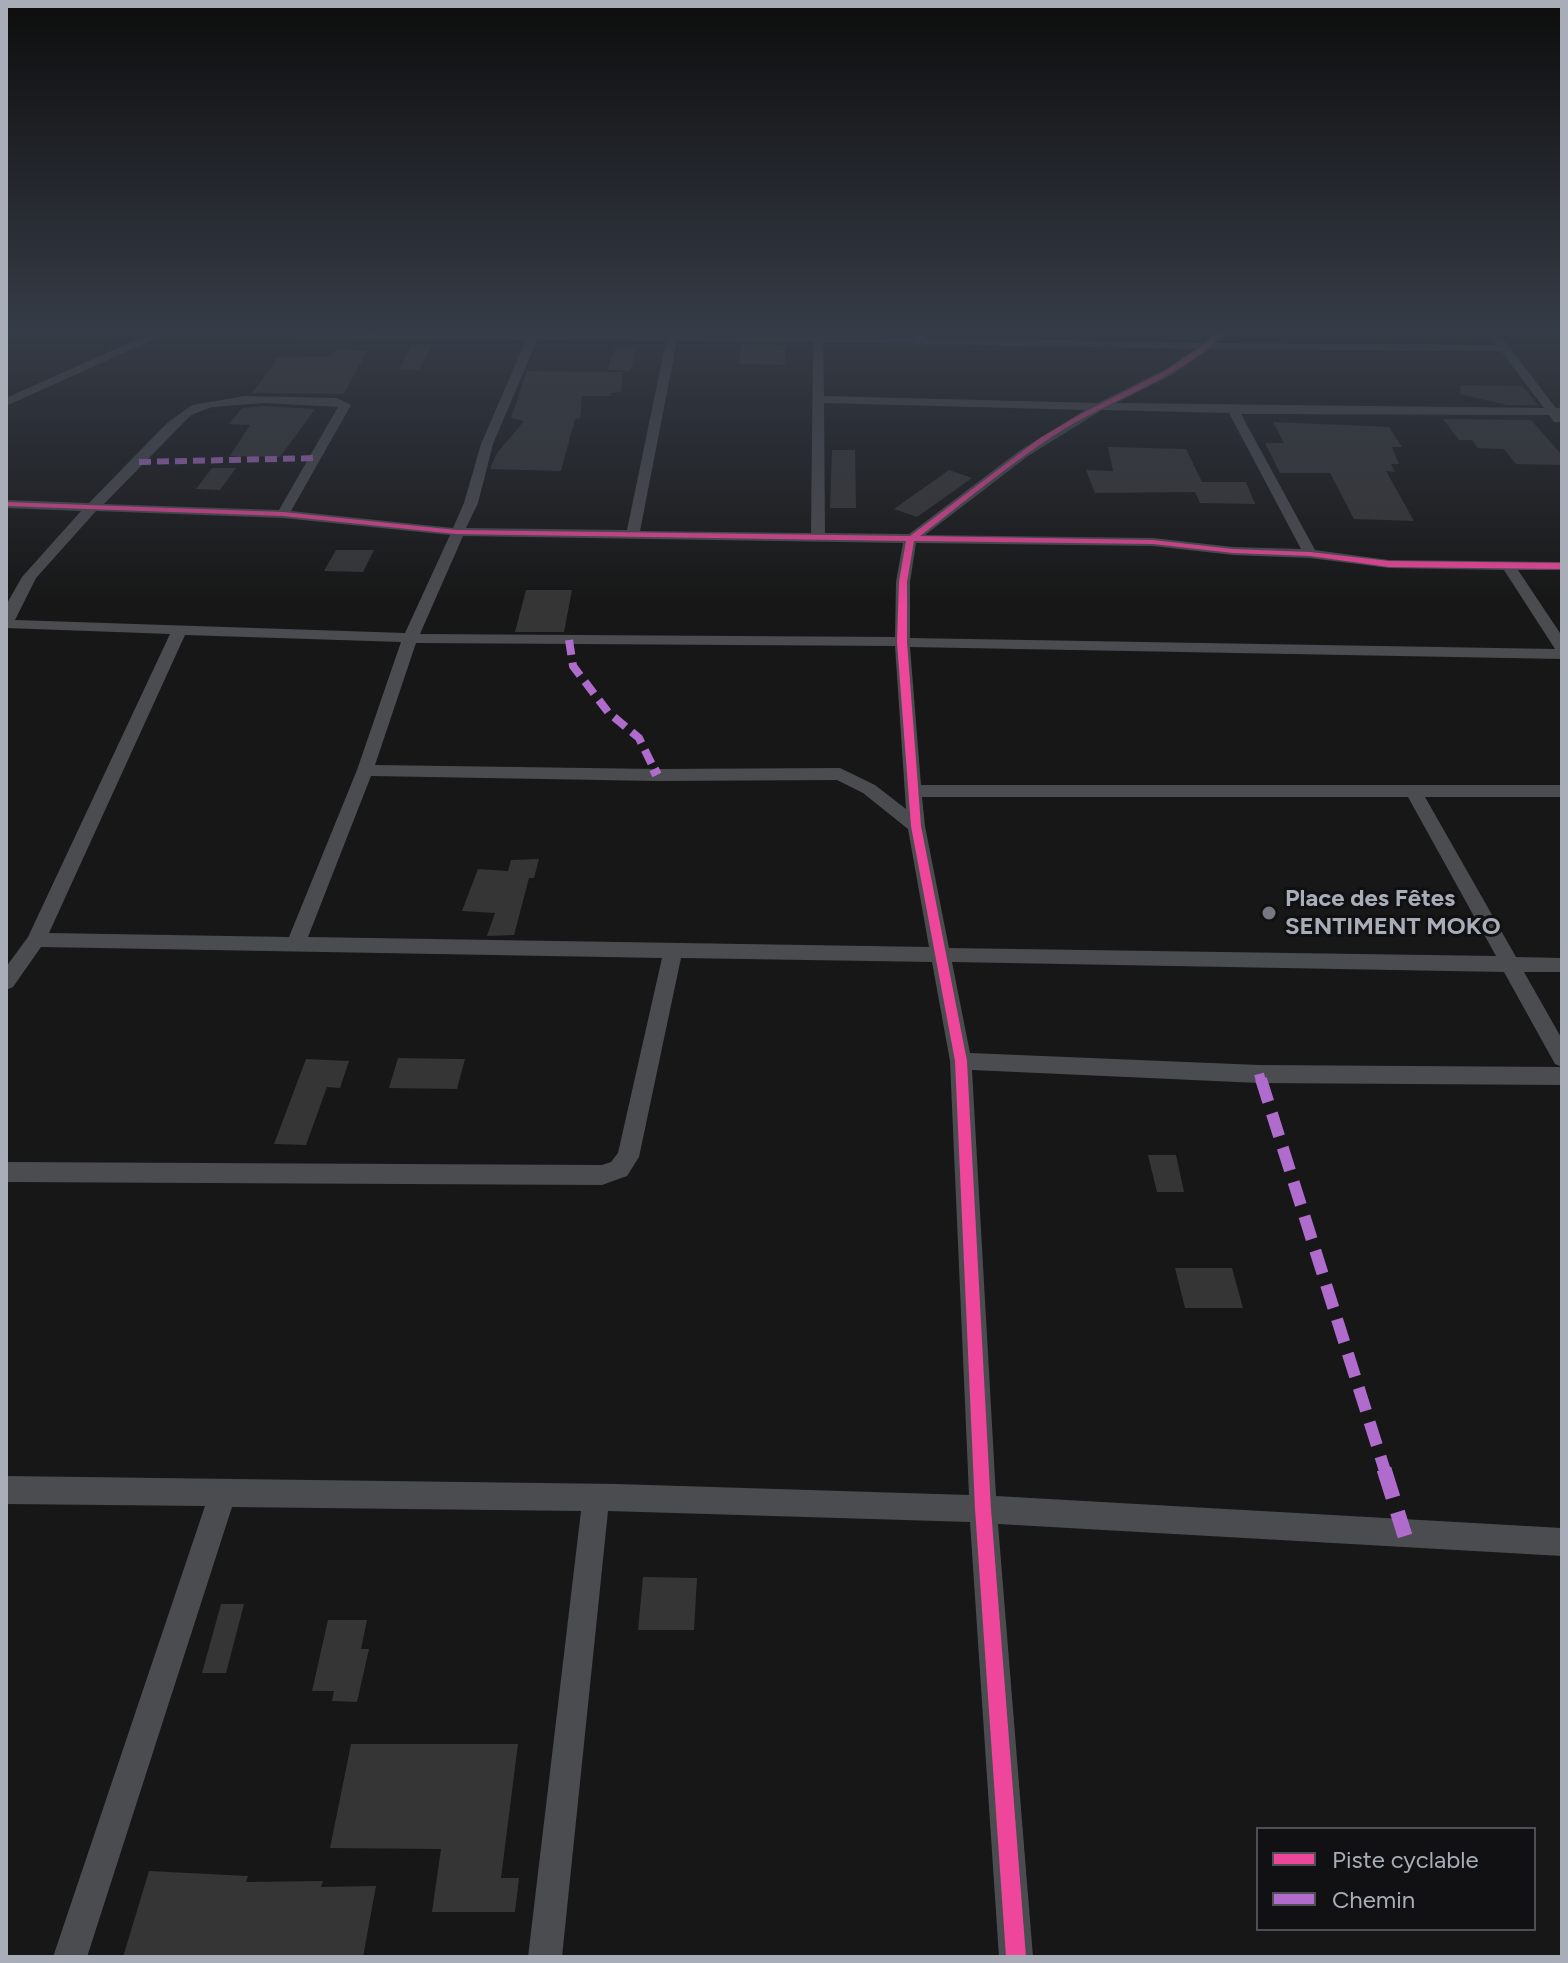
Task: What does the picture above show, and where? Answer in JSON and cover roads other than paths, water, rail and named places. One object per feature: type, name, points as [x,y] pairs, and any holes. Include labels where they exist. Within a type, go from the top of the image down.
[{"type":"street","points":[[177,422],[48,552],[19,594],[6,624],[410,638],[902,642],[1456,654],[1562,651]]},
{"type":"street","points":[[283,514],[338,422]]},
{"type":"street","points":[[296,943],[365,770],[410,638],[479,483],[487,444],[497,422]]},
{"type":"street","points":[[633,533],[655,422]]},
{"type":"street","points":[[817,422],[818,536]]},
{"type":"street","points":[[1016,1957],[983,1509],[961,1061],[916,826],[902,642],[903,582],[910,540],[1043,441],[1078,422]]},
{"type":"street","points":[[1239,422],[1310,554]]},
{"type":"street","points":[[6,504],[283,514],[456,532],[1153,542],[1233,551],[1310,554],[1400,565],[1562,566]]},
{"type":"street","points":[[1508,565],[1562,651]]},
{"type":"street","points":[[6,982],[36,940],[179,632]]},
{"type":"street","points":[[365,770],[840,774],[869,789],[916,826]]},
{"type":"street","points":[[1413,790],[1562,1058]]},
{"type":"street","points":[[913,791],[1562,791]]},
{"type":"street","points":[[36,940],[1562,965]]},
{"type":"street","points":[[6,1172],[602,1175],[619,1169],[628,1157],[673,950]]},
{"type":"street","points":[[961,1061],[1259,1074],[1562,1076]]},
{"type":"street","points":[[6,1490],[596,1498],[983,1509],[1405,1536],[1562,1542]]},
{"type":"street","points":[[70,1957],[223,1493]]},
{"type":"street","points":[[545,1957],[596,1498]]},
{"type":"place","name":"Place des Fêtes SENTIMENT MOKO","points":[[1269,913]]}]
